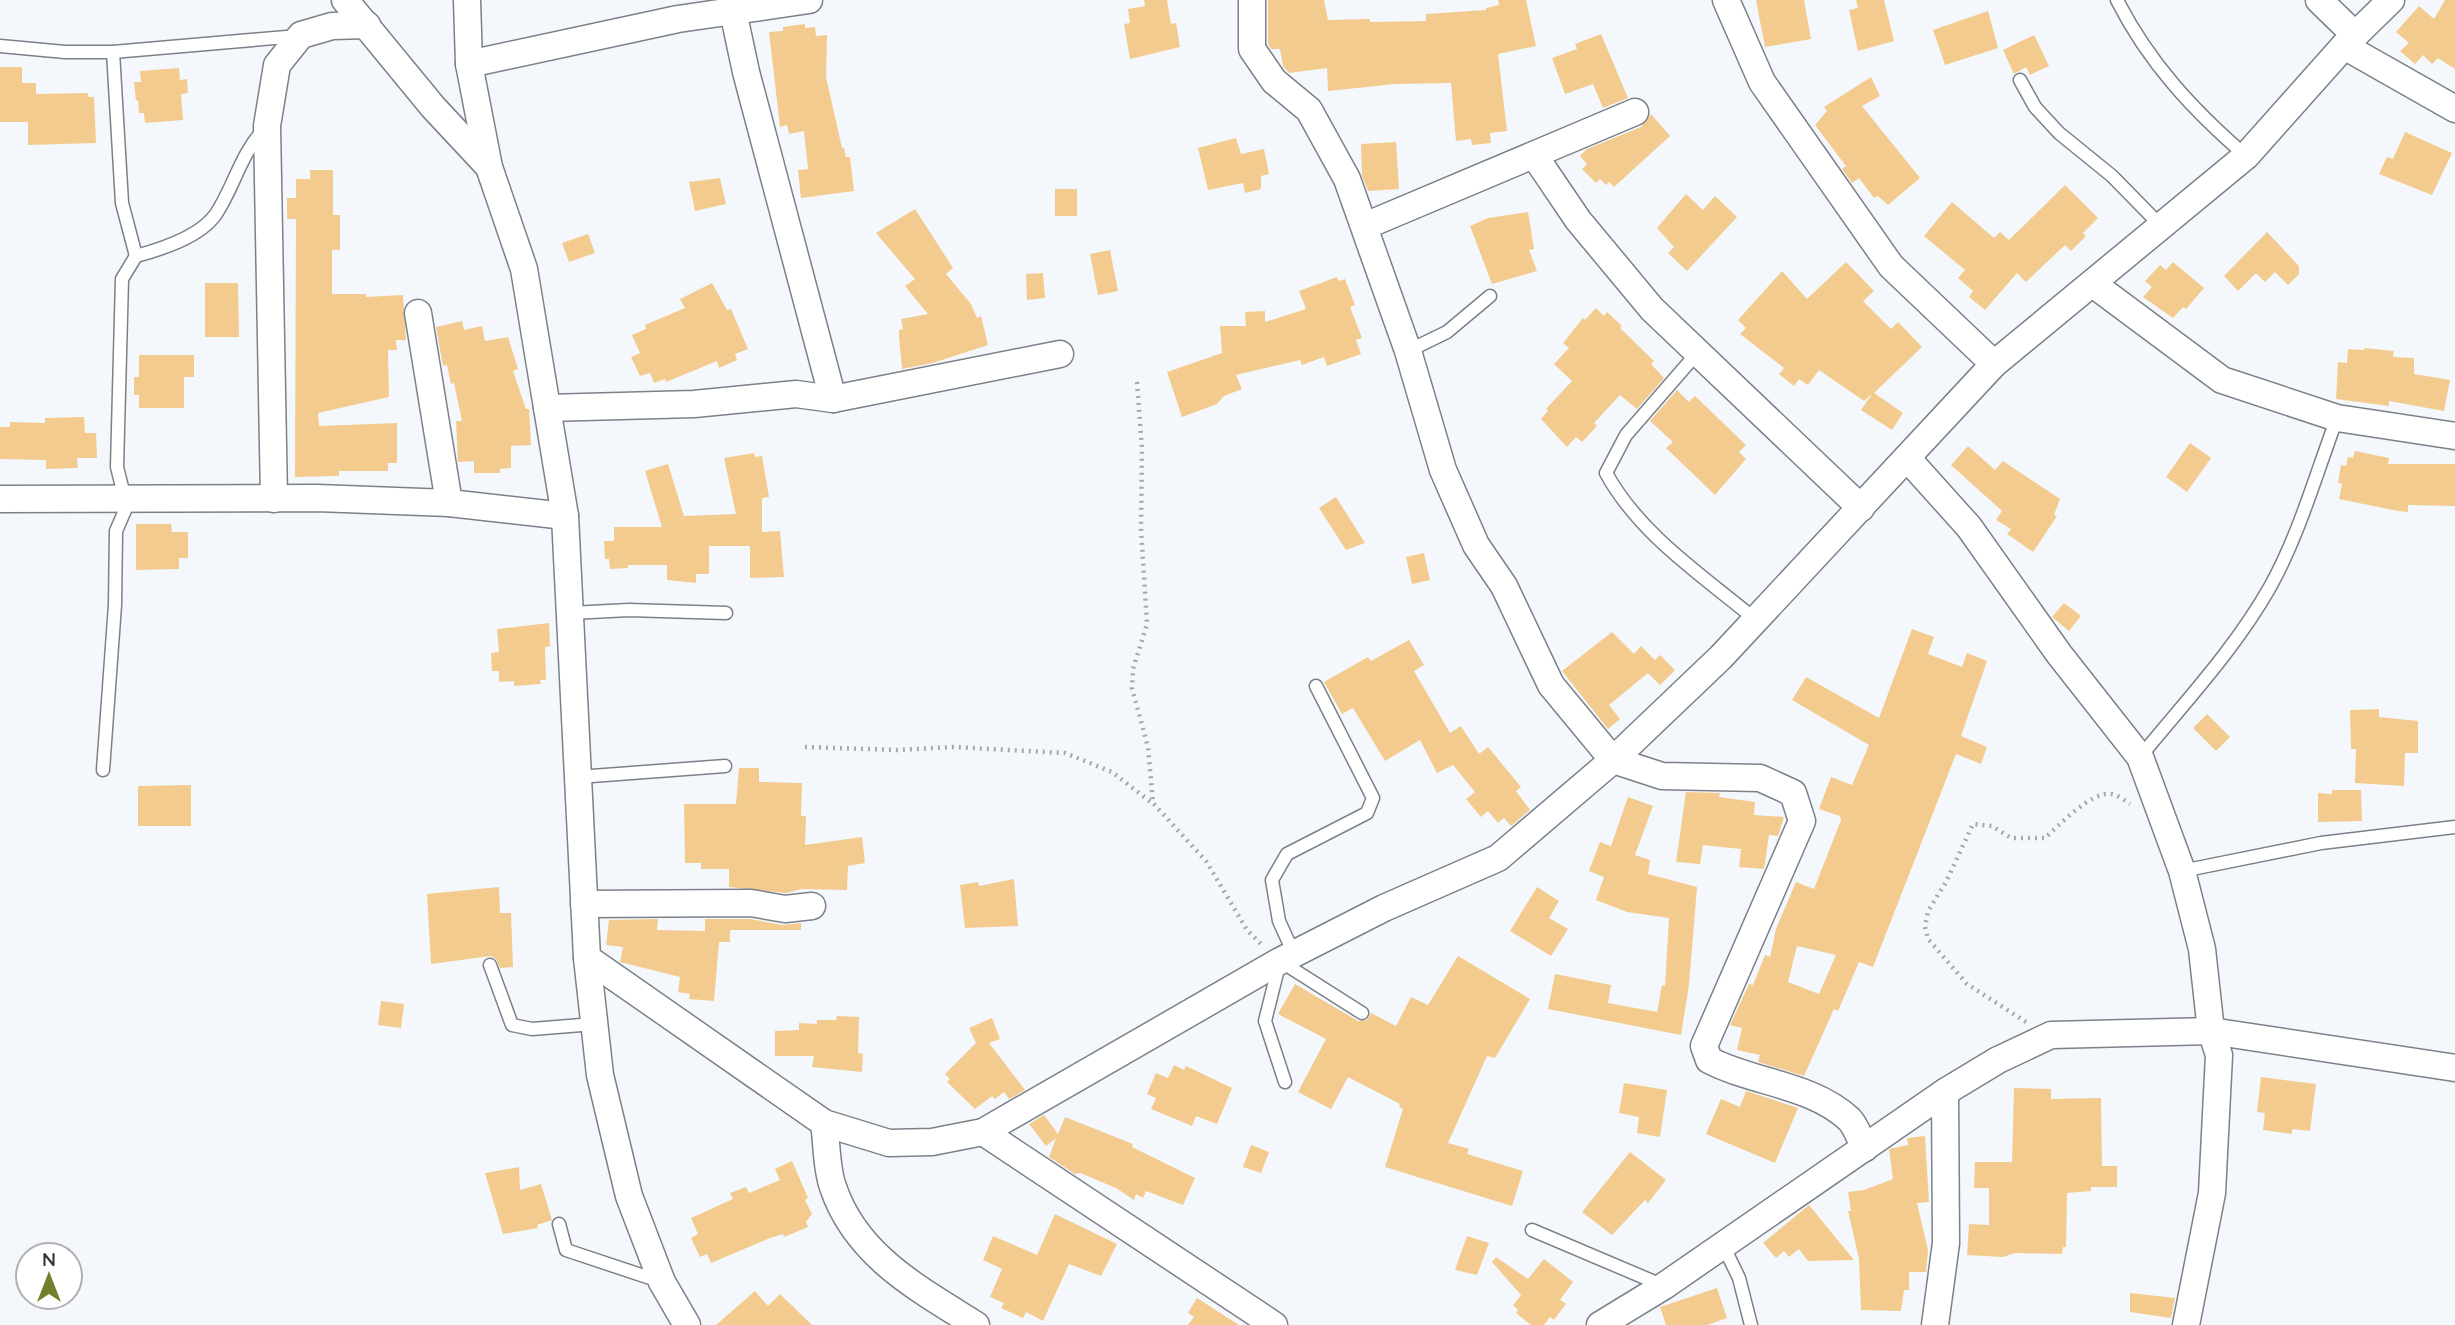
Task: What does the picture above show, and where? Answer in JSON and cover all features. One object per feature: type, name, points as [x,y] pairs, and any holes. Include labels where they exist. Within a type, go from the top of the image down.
[{"type":"street","points":[[345,0],[433,107],[489,167]]},
{"type":"street","points":[[467,0],[469,64],[489,167],[524,269],[565,516],[587,958],[600,1075],[629,1196],[663,1282],[687,1325]]},
{"type":"street","points":[[469,64],[678,10],[733,11],[809,0]]},
{"type":"street","points":[[1252,0],[1252,50],[1274,81],[1309,110],[1347,179],[1408,351],[1443,470],[1476,545],[1504,586],[1551,685],[1613,760],[1662,776],[1760,778],[1793,793],[1802,821],[1704,1046],[1709,1060],[1729,1070],[1767,1079],[1833,1107],[1851,1121],[1865,1148]]},
{"type":"street","points":[[1726,0],[1762,82],[1891,265],[1994,364]]},
{"type":"street","points":[[2319,0],[2350,41],[2455,109]]},
{"type":"street","points":[[587,958],[824,1123],[889,1143],[932,1142],[983,1132],[1287,957],[1384,908],[1448,883],[1499,858],[1613,760],[1756,620],[1994,364],[2163,228],[2246,156],[2350,41],[2391,0]]},
{"type":"street","points":[[733,11],[746,72],[833,399]]},
{"type":"street","points":[[274,499],[267,126],[277,65],[302,36],[332,26],[367,25]]},
{"type":"street","points":[[1365,226],[1635,111]]},
{"type":"street","points":[[1534,155],[1578,220],[1652,309],[1861,508]]},
{"type":"street","points":[[2093,284],[2222,380],[2337,418],[2455,436]]},
{"type":"street","points":[[418,313],[449,503]]},
{"type":"street","points":[[547,408],[694,404],[796,394],[833,399],[1060,354]]},
{"type":"street","points":[[1907,458],[1969,527],[2059,654],[2140,757],[2182,871],[2202,949],[2211,1031],[2218,1055],[2212,1193],[2186,1325]]},
{"type":"street","points":[[0,499],[274,499],[449,503],[565,516]]},
{"type":"street","points":[[584,904],[751,903],[785,909],[811,906]]},
{"type":"street","points":[[1600,1325],[1664,1286],[1945,1092],[1998,1060],[2051,1035],[2211,1031],[2455,1068]]},
{"type":"street","points":[[1935,1325],[1947,1243],[1945,1092]]},
{"type":"street","points":[[824,1123],[833,1187],[860,1239],[891,1271],[976,1325]]},
{"type":"street","points":[[983,1132],[1274,1325]]},
{"type":"lane","points":[[2118,0],[2137,38],[2168,81],[2246,156]]},
{"type":"lane","points":[[0,46],[65,52],[113,52],[302,36]]},
{"type":"lane","points":[[113,52],[119,113],[122,204],[136,256]]},
{"type":"lane","points":[[2020,80],[2035,107],[2059,133],[2112,176],[2163,228]]},
{"type":"lane","points":[[103,770],[116,531],[129,500],[123,491],[117,467],[118,337],[122,279],[136,256],[176,245],[215,215],[247,148],[267,126]]},
{"type":"lane","points":[[1408,351],[1447,332],[1490,296]]},
{"type":"lane","points":[[1698,352],[1626,435],[1606,473],[1617,493],[1665,546],[1756,620]]},
{"type":"lane","points":[[2140,757],[2228,649],[2269,588],[2290,542],[2337,418]]},
{"type":"lane","points":[[571,614],[629,610],[726,613]]},
{"type":"lane","points":[[1285,1082],[1265,1021],[1287,957],[1272,880],[1287,854],[1367,813],[1373,798],[1316,686]]},
{"type":"lane","points":[[578,777],[725,765]]},
{"type":"lane","points":[[2182,871],[2321,844],[2455,827]]},
{"type":"lane","points":[[1287,957],[1362,1013]]},
{"type":"lane","points":[[490,965],[512,1026],[532,1028],[594,1024]]},
{"type":"lane","points":[[559,1224],[566,1250],[663,1282]]},
{"type":"lane","points":[[1532,1230],[1664,1286]]},
{"type":"lane","points":[[1723,1245],[1739,1278],[1751,1325]]},
{"type":"path","points":[[1137,382],[1142,449],[1141,528],[1147,624],[1133,669],[1132,688],[1148,747],[1153,803]]},
{"type":"path","points":[[805,747],[897,750],[954,747],[1065,754],[1112,772],[1153,803],[1206,861],[1247,930],[1287,957]]},
{"type":"path","points":[[2051,1035],[1967,984],[1928,939],[1925,927],[1928,911],[1973,824],[1992,826],[2011,838],[2045,838],[2068,816],[2102,794],[2112,793],[2138,808],[2161,814]]},
{"type":"building","points":[[1144,0],[1167,0],[1171,24],[1176,23],[1180,47],[1130,59],[1124,24],[1130,23],[1128,9],[1145,6]]},
{"type":"building","points":[[1268,0],[1324,0],[1328,20],[1370,19],[1370,22],[1426,21],[1426,14],[1486,10],[1499,5],[1498,0],[1526,0],[1536,46],[1498,54],[1507,131],[1490,133],[1491,143],[1472,145],[1471,139],[1456,141],[1451,83],[1395,84],[1328,91],[1327,68],[1289,73],[1283,66],[1280,49],[1271,49],[1268,44]]},
{"type":"building","points":[[1756,0],[1804,0],[1811,39],[1765,47]]},
{"type":"building","points":[[1856,0],[1884,0],[1894,41],[1858,51],[1849,10],[1858,8]]},
{"type":"building","points":[[2445,0],[2455,0],[2455,69],[2438,58],[2432,64],[2423,55],[2415,64],[2400,51],[2409,43],[2396,32],[2419,6],[2434,19]]},
{"type":"building","points":[[1988,11],[1998,48],[1945,65],[1933,30]]},
{"type":"building","points":[[805,24],[805,28],[815,27],[816,36],[827,35],[826,77],[842,148],[846,157],[850,157],[854,191],[801,198],[798,170],[808,169],[804,131],[789,134],[787,125],[780,127],[769,32]]},
{"type":"building","points":[[1601,34],[1628,98],[1603,108],[1593,84],[1565,94],[1552,58],[1577,49],[1575,44]]},
{"type":"building","points":[[2034,35],[2049,66],[2030,75],[2026,67],[2014,74],[2003,50]]},
{"type":"building","points":[[0,67],[22,67],[22,83],[36,83],[36,94],[88,93],[88,97],[94,97],[96,143],[28,145],[28,122],[0,122]]},
{"type":"building","points":[[179,68],[180,80],[187,79],[188,93],[181,94],[183,120],[145,123],[144,113],[139,113],[134,82],[141,82],[140,71]]},
{"type":"building","points":[[1871,77],[1880,96],[1862,106],[1920,178],[1888,205],[1878,196],[1874,198],[1859,178],[1852,183],[1842,169],[1846,166],[1815,125],[1827,111],[1824,107]]},
{"type":"building","points":[[1651,114],[1670,136],[1614,187],[1609,182],[1606,185],[1600,179],[1596,183],[1582,169],[1587,164],[1580,156],[1587,149],[1641,127]]},
{"type":"building","points":[[2405,132],[2452,153],[2432,195],[2379,174],[2387,157],[2393,159]]},
{"type":"building","points":[[1236,138],[1241,154],[1264,149],[1269,174],[1261,176],[1261,189],[1245,193],[1243,183],[1208,190],[1198,148]]},
{"type":"building","points":[[1396,142],[1399,189],[1368,191],[1362,176],[1361,144]]},
{"type":"building","points":[[310,170],[333,170],[333,215],[340,215],[340,250],[332,250],[332,294],[366,294],[366,297],[403,295],[406,340],[396,340],[397,350],[388,350],[389,397],[318,413],[319,426],[397,423],[397,463],[388,463],[388,471],[339,471],[339,476],[295,477],[296,219],[287,219],[287,198],[296,198],[296,179],[310,179]]},
{"type":"building","points":[[720,178],[726,204],[695,211],[689,182]]},
{"type":"building","points":[[2065,185],[2098,218],[2083,233],[2086,236],[2071,251],[2065,245],[2026,282],[2017,273],[1985,310],[1969,297],[1973,291],[1958,278],[1965,270],[1924,236],[1952,202],[1994,238],[2000,232],[2009,240]]},
{"type":"building","points":[[1055,189],[1077,189],[1077,216],[1055,216]]},
{"type":"building","points":[[1686,194],[1703,210],[1715,196],[1737,217],[1687,271],[1668,253],[1674,247],[1657,228]]},
{"type":"building","points":[[915,209],[953,268],[946,274],[971,304],[977,318],[981,316],[988,345],[933,363],[902,369],[899,337],[899,330],[903,329],[901,319],[928,314],[905,286],[915,279],[876,233]]},
{"type":"building","points":[[1528,212],[1534,249],[1529,250],[1537,271],[1492,284],[1470,226],[1488,218]]},
{"type":"building","points":[[2267,232],[2299,266],[2299,274],[2288,285],[2275,272],[2265,282],[2256,273],[2238,291],[2224,276]]},
{"type":"building","points":[[588,234],[595,253],[569,262],[562,243]]},
{"type":"building","points":[[1110,250],[1118,291],[1098,295],[1090,254]]},
{"type":"building","points":[[1846,262],[1874,291],[1863,301],[1891,329],[1898,322],[1922,347],[1874,393],[1903,413],[1892,430],[1861,410],[1872,394],[1864,401],[1819,370],[1808,385],[1799,379],[1794,386],[1779,374],[1784,368],[1740,334],[1746,328],[1738,320],[1782,271],[1807,299]]},
{"type":"building","points":[[2173,262],[2204,288],[2186,309],[2183,307],[2173,318],[2143,297],[2152,287],[2145,281],[2160,265],[2166,270]]},
{"type":"building","points":[[1043,273],[1045,298],[1027,300],[1026,274]]},
{"type":"building","points":[[1337,277],[1338,281],[1345,279],[1355,305],[1350,307],[1362,338],[1356,340],[1361,354],[1327,366],[1324,357],[1302,365],[1300,360],[1236,375],[1242,389],[1224,396],[1217,404],[1182,417],[1167,372],[1222,353],[1220,326],[1246,326],[1245,312],[1265,311],[1265,322],[1306,309],[1299,291]]},
{"type":"building","points":[[205,283],[238,283],[239,337],[205,337]]},
{"type":"building","points":[[712,283],[727,310],[731,309],[748,349],[735,354],[737,360],[719,368],[717,361],[666,382],[665,379],[654,383],[650,373],[640,376],[631,357],[640,353],[632,335],[646,329],[645,325],[685,308],[680,299]]},
{"type":"building","points":[[1596,308],[1604,316],[1607,312],[1622,326],[1620,328],[1654,361],[1651,364],[1664,378],[1637,409],[1620,395],[1594,423],[1597,426],[1582,442],[1576,437],[1567,447],[1541,419],[1548,411],[1546,409],[1572,381],[1554,364],[1569,348],[1563,343],[1583,318],[1585,320]]},
{"type":"building","points":[[462,321],[464,330],[482,326],[485,341],[508,337],[518,369],[513,371],[526,409],[529,409],[531,445],[511,446],[511,468],[500,469],[500,473],[474,473],[474,461],[458,462],[456,421],[462,421],[454,383],[451,384],[447,365],[443,366],[436,327]]},
{"type":"building","points":[[2348,349],[2394,351],[2393,357],[2414,358],[2414,374],[2450,380],[2444,411],[2389,401],[2389,406],[2336,399],[2338,362],[2347,363]]},
{"type":"building","points":[[139,355],[194,355],[194,377],[184,377],[184,408],[139,408],[139,395],[134,395],[134,377],[139,377]]},
{"type":"building","points":[[1677,390],[1689,402],[1695,396],[1746,445],[1739,452],[1746,459],[1715,495],[1666,448],[1673,442],[1650,421]]},
{"type":"building","points":[[84,417],[85,433],[96,433],[97,458],[77,458],[78,468],[46,469],[46,460],[0,459],[0,427],[10,427],[10,422],[45,423],[45,418]]},
{"type":"building","points":[[2190,443],[2211,458],[2187,492],[2166,477]]},
{"type":"building","points":[[1968,446],[1995,470],[2003,461],[2060,499],[2054,515],[2057,516],[2033,552],[2007,534],[2011,529],[1996,520],[2002,511],[1951,465]]},
{"type":"building","points":[[2355,451],[2389,458],[2388,464],[2455,464],[2455,506],[2408,505],[2408,512],[2339,499],[2342,484],[2338,483],[2341,465],[2346,466],[2348,457],[2353,458]]},
{"type":"building","points":[[754,453],[755,457],[762,456],[769,497],[762,498],[762,532],[780,531],[784,577],[750,578],[750,546],[709,546],[709,574],[696,574],[696,583],[667,580],[667,565],[628,565],[628,568],[610,569],[609,559],[605,559],[604,541],[614,541],[614,527],[662,527],[645,471],[668,464],[684,516],[736,514],[724,458]]},
{"type":"building","points":[[1336,497],[1365,543],[1346,550],[1319,508]]},
{"type":"building","points":[[136,524],[171,524],[172,532],[188,532],[188,558],[179,558],[179,569],[136,570]]},
{"type":"building","points":[[1424,553],[1430,580],[1412,584],[1406,557]]},
{"type":"building","points":[[2064,603],[2081,616],[2069,631],[2052,617]]},
{"type":"building","points":[[549,623],[550,646],[545,647],[546,680],[540,680],[541,684],[514,686],[514,681],[499,682],[499,671],[492,671],[491,653],[499,652],[497,629]]},
{"type":"building","points":[[1912,629],[1934,637],[1928,654],[1962,667],[1967,653],[1987,661],[1961,736],[1987,747],[1981,764],[1956,754],[1873,967],[1859,962],[1838,1011],[1834,1009],[1804,1076],[1758,1062],[1760,1055],[1737,1050],[1742,1028],[1730,1025],[1749,984],[1753,985],[1765,955],[1770,957],[1776,929],[1796,882],[1814,889],[1841,820],[1840,816],[1819,809],[1831,777],[1852,785],[1869,745],[1792,700],[1806,677],[1879,718]],"holes":[[[1797,946],[1836,955],[1819,994],[1788,982]]]},
{"type":"building","points":[[1612,632],[1634,654],[1641,646],[1655,660],[1660,655],[1675,670],[1660,685],[1648,673],[1609,705],[1620,719],[1608,729],[1562,671]]},
{"type":"building","points":[[1409,640],[1424,665],[1414,671],[1450,733],[1461,726],[1479,754],[1488,747],[1521,787],[1516,791],[1530,810],[1511,826],[1504,818],[1498,823],[1488,811],[1481,817],[1466,799],[1475,792],[1453,765],[1437,773],[1420,740],[1385,761],[1353,708],[1342,714],[1324,682],[1368,657],[1371,661]]},
{"type":"building","points":[[2379,709],[2379,717],[2418,721],[2418,753],[2405,753],[2404,786],[2355,783],[2356,749],[2351,749],[2350,710]]},
{"type":"building","points":[[2207,714],[2230,737],[2216,751],[2193,728]]},
{"type":"building","points":[[739,768],[759,768],[759,782],[802,783],[801,816],[806,816],[805,845],[862,837],[865,863],[848,866],[847,890],[802,889],[786,893],[729,887],[729,869],[701,869],[701,863],[685,863],[684,804],[736,804]]},
{"type":"building","points":[[191,785],[191,826],[138,826],[138,786]]},
{"type":"building","points":[[2332,790],[2361,790],[2362,821],[2318,822],[2318,793],[2332,794]]},
{"type":"building","points":[[1686,792],[1720,793],[1719,797],[1755,802],[1754,815],[1784,817],[1778,836],[1769,835],[1764,869],[1739,867],[1741,849],[1703,845],[1700,864],[1676,862]]},
{"type":"building","points":[[1628,797],[1653,806],[1635,855],[1650,860],[1648,874],[1697,887],[1689,985],[1681,1035],[1548,1009],[1555,974],[1611,985],[1608,1003],[1657,1012],[1662,985],[1665,986],[1669,918],[1627,912],[1596,900],[1604,877],[1589,871],[1600,842],[1611,846]]},
{"type":"building","points":[[1014,879],[1018,926],[965,928],[960,885],[978,882],[979,886]]},
{"type":"building","points":[[499,887],[500,913],[511,913],[513,967],[500,968],[496,959],[491,956],[431,964],[427,894]]},
{"type":"building","points":[[1537,887],[1559,901],[1549,918],[1568,929],[1551,956],[1510,931]]},
{"type":"building","points":[[658,919],[657,930],[705,931],[705,919],[750,919],[783,925],[801,923],[801,930],[730,930],[730,942],[719,942],[714,1001],[689,999],[690,994],[678,992],[680,977],[620,962],[623,947],[606,945],[609,920]]},
{"type":"building","points":[[1458,956],[1530,999],[1495,1058],[1487,1056],[1448,1143],[1469,1149],[1467,1154],[1523,1171],[1512,1206],[1385,1167],[1403,1109],[1399,1107],[1400,1104],[1348,1077],[1331,1109],[1298,1092],[1326,1039],[1278,1014],[1295,984],[1358,1021],[1367,1020],[1371,1013],[1396,1026],[1411,997],[1428,1005]]},
{"type":"building","points":[[381,1001],[404,1004],[401,1028],[378,1025]]},
{"type":"building","points":[[837,1016],[859,1017],[858,1053],[863,1054],[862,1072],[812,1067],[814,1056],[775,1056],[775,1031],[799,1030],[799,1023],[817,1024],[817,1020],[836,1020]]},
{"type":"building","points":[[992,1018],[1000,1039],[989,1043],[1025,1090],[1009,1099],[1004,1092],[995,1099],[992,1096],[975,1109],[947,1082],[950,1079],[945,1074],[976,1043],[969,1028]]},
{"type":"building","points":[[1174,1065],[1184,1070],[1186,1066],[1232,1088],[1217,1124],[1196,1116],[1192,1126],[1151,1109],[1156,1098],[1147,1094],[1156,1073],[1168,1078]]},
{"type":"building","points":[[2261,1077],[2316,1084],[2310,1131],[2292,1129],[2292,1134],[2263,1130],[2265,1113],[2257,1112]]},
{"type":"building","points":[[1624,1083],[1667,1090],[1660,1137],[1637,1133],[1639,1117],[1619,1113]]},
{"type":"building","points":[[2014,1088],[2051,1089],[2051,1099],[2101,1098],[2102,1166],[2117,1166],[2117,1187],[2091,1187],[2091,1191],[2067,1193],[2066,1247],[2063,1247],[2062,1254],[2015,1253],[2003,1257],[1967,1255],[1969,1224],[1989,1225],[1989,1188],[1974,1188],[1975,1162],[2012,1162]]},
{"type":"building","points":[[1746,1091],[1798,1108],[1775,1163],[1706,1134],[1721,1099],[1740,1107]]},
{"type":"building","points":[[1044,1115],[1058,1134],[1065,1117],[1133,1144],[1132,1147],[1195,1178],[1183,1205],[1146,1191],[1143,1198],[1136,1194],[1134,1200],[1116,1188],[1080,1173],[1075,1174],[1049,1157],[1056,1138],[1046,1146],[1029,1124]]},
{"type":"building","points":[[1925,1136],[1929,1202],[1917,1203],[1928,1250],[1926,1272],[1909,1272],[1909,1290],[1904,1290],[1901,1311],[1861,1310],[1859,1259],[1848,1211],[1851,1211],[1848,1192],[1864,1190],[1893,1179],[1889,1149],[1908,1145],[1907,1138]]},
{"type":"building","points":[[1251,1145],[1269,1152],[1261,1173],[1243,1167]]},
{"type":"building","points":[[1630,1152],[1666,1180],[1648,1203],[1645,1200],[1612,1235],[1582,1212]]},
{"type":"building","points":[[792,1161],[812,1214],[806,1222],[808,1227],[784,1237],[783,1234],[770,1238],[711,1263],[707,1254],[700,1257],[691,1238],[698,1234],[691,1218],[733,1199],[730,1193],[746,1187],[749,1193],[780,1180],[775,1169]]},
{"type":"building","points":[[519,1167],[520,1190],[541,1184],[552,1220],[537,1225],[538,1228],[503,1234],[485,1173]]},
{"type":"building","points":[[1809,1205],[1854,1260],[1808,1261],[1799,1249],[1789,1257],[1784,1251],[1776,1258],[1763,1243]]},
{"type":"building","points":[[1055,1214],[1117,1244],[1101,1276],[1069,1264],[1043,1321],[1026,1312],[1023,1318],[1001,1308],[1004,1303],[990,1297],[1002,1269],[983,1260],[993,1236],[1037,1255]]},
{"type":"building","points":[[1467,1236],[1489,1243],[1477,1275],[1455,1270]]},
{"type":"building","points":[[1496,1257],[1528,1279],[1544,1259],[1573,1282],[1560,1300],[1566,1304],[1554,1320],[1550,1317],[1544,1325],[1531,1325],[1516,1313],[1518,1310],[1513,1305],[1521,1295],[1492,1262]]},
{"type":"building","points":[[1717,1288],[1727,1318],[1707,1325],[1666,1325],[1660,1307]]},
{"type":"building","points":[[755,1291],[768,1306],[780,1294],[812,1325],[716,1325]]},
{"type":"building","points":[[2130,1293],[2175,1298],[2171,1318],[2130,1312]]},
{"type":"building","points":[[1197,1298],[1239,1325],[1188,1325],[1194,1317],[1188,1313]]}]
